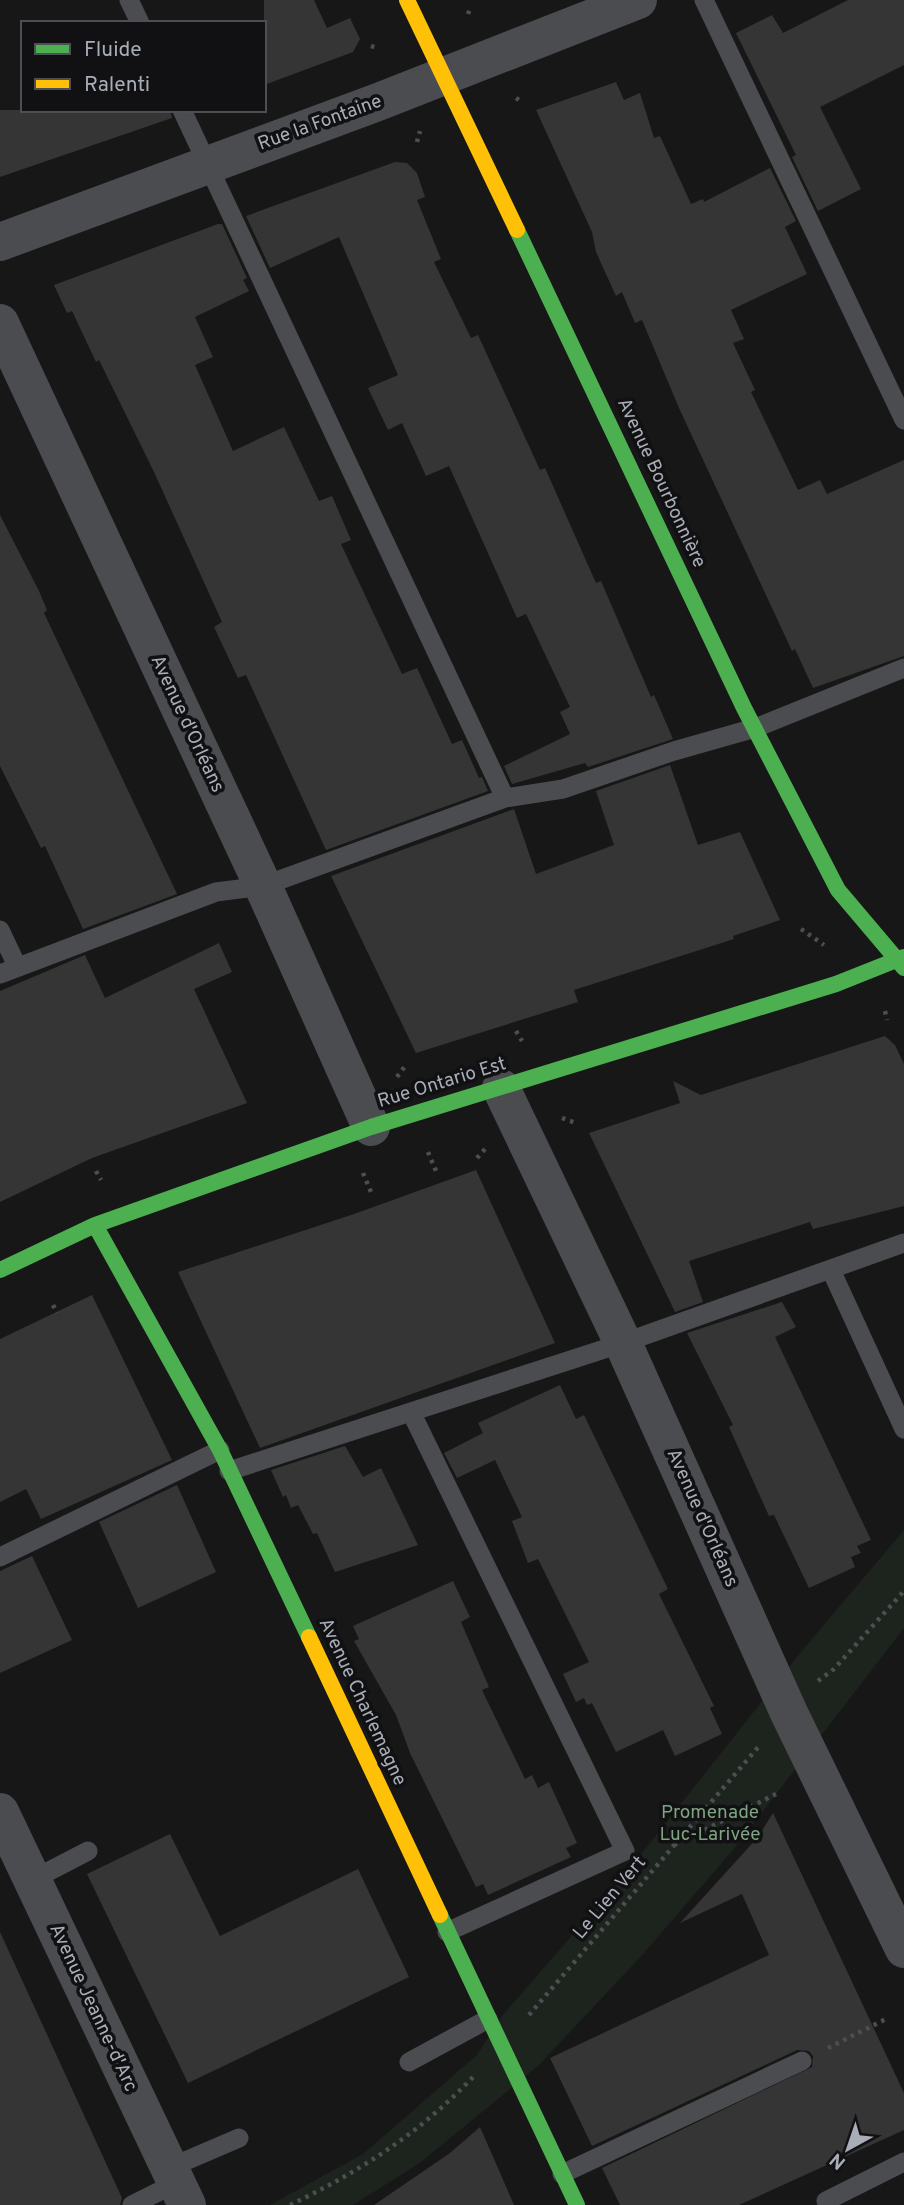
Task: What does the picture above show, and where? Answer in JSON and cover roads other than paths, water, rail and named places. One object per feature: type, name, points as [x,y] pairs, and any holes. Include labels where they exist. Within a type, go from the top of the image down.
[{"type":"street","name":"Avenue Bourbonnière","points":[[407,0],[755,728],[838,890],[902,961]]},
{"type":"street","name":"Rue la Fontaine","points":[[0,242],[638,0]]},
{"type":"street","name":"Avenue d'Orléans","points":[[0,323],[263,886],[371,1127]]},
{"type":"street","name":"Rue Ontario Est","points":[[0,1270],[95,1225],[371,1127],[836,984],[902,961]]},
{"type":"street","name":"Avenue d'Orléans","points":[[501,1088],[624,1343],[789,1713],[904,1949]]},
{"type":"street","name":"Avenue Charlemagne","points":[[95,1225],[220,1450],[577,2205]]},
{"type":"street","name":"Avenue Jeanne-d'Arc","points":[[0,1812],[177,2185]]},
{"type":"lane","points":[[129,0],[139,21]]},
{"type":"lane","points":[[704,0],[904,420]]},
{"type":"lane","points":[[183,112],[505,798]]},
{"type":"lane","points":[[0,930],[9,970],[216,892],[263,886],[505,798],[563,789],[674,751],[755,728],[904,668]]},
{"type":"lane","points":[[229,1472],[624,1343],[904,1243]]},
{"type":"lane","points":[[831,1270],[904,1429]]},
{"type":"lane","points":[[411,1412],[625,1851],[447,1932]]},
{"type":"lane","points":[[0,1557],[220,1450]]},
{"type":"lane","points":[[32,1880],[88,1851]]},
{"type":"lane","points":[[409,2062],[488,2019]]},
{"type":"lane","points":[[562,2174],[802,2061]]},
{"type":"lane","points":[[132,2205],[177,2185],[239,2138]]},
{"type":"lane","points":[[828,2205],[826,2201],[904,2162]]},
{"type":"park label","name":"Promenade Luc-Larivée","points":[[710,1824]]}]
